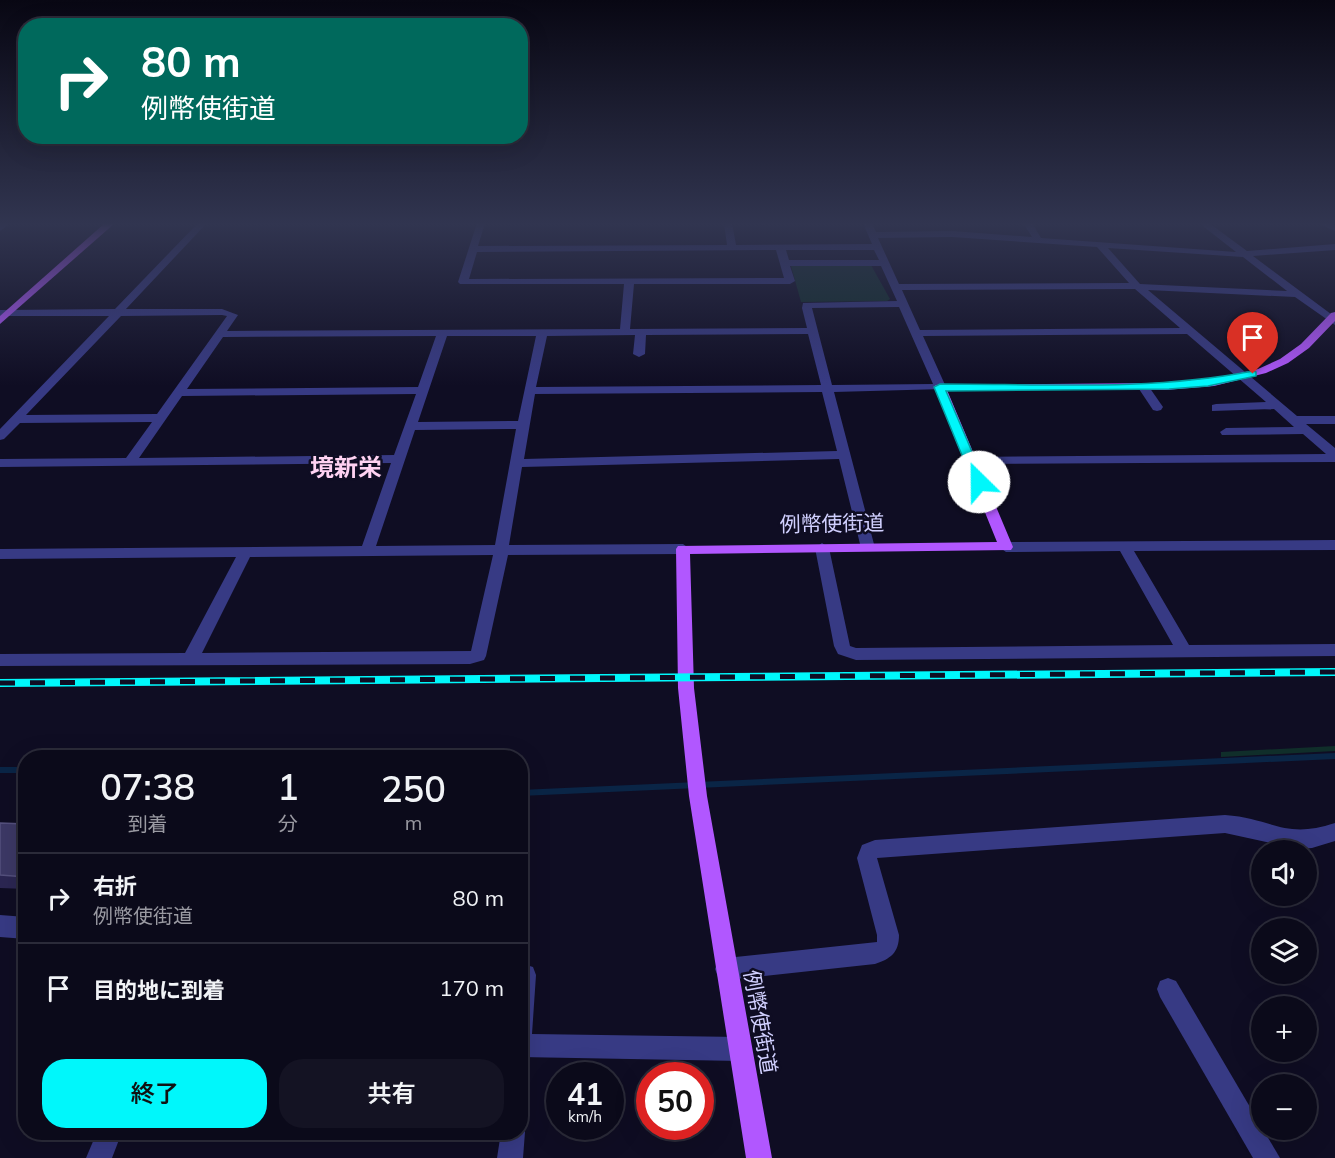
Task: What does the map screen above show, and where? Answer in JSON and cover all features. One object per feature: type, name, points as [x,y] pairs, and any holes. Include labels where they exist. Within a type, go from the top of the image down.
[{"type":"main road","points":[[0,321],[5,313],[48,277]]},
{"type":"main road","points":[[1006,547],[940,387],[1189,385],[1242,377],[1286,360],[1334,319]]},
{"type":"main road","name":"例幣使街道","points":[[759,1158],[698,796],[686,688],[683,549],[1006,547]]},
{"type":"street","points":[[0,436],[152,277]]},
{"type":"street","points":[[465,277],[463,282],[790,281],[789,277]]},
{"type":"street","points":[[530,391],[940,387],[891,277]]},
{"type":"street","points":[[1129,277],[1335,457]]},
{"type":"street","points":[[1273,277],[1334,319]]},
{"type":"street","points":[[625,331],[629,282]]},
{"type":"street","points":[[896,287],[1137,286],[1295,294]]},
{"type":"street","points":[[868,548],[807,305],[903,304]]},
{"type":"street","points":[[5,313],[231,313],[233,315],[129,462]]},
{"type":"street","points":[[639,354],[641,331]]},
{"type":"street","points":[[221,334],[813,331]]},
{"type":"street","points":[[915,333],[1188,331]]},
{"type":"street","points":[[367,552],[443,332]]},
{"type":"street","points":[[0,660],[474,658],[480,653],[542,332]]},
{"type":"street","points":[[1143,386],[1157,407]]},
{"type":"street","points":[[179,393],[422,390]]},
{"type":"street","points":[[1216,408],[1276,405]]},
{"type":"street","points":[[16,419],[161,417]]},
{"type":"street","points":[[1294,420],[1335,420]]},
{"type":"street","points":[[410,426],[523,424]]},
{"type":"street","points":[[1226,432],[1306,430]]},
{"type":"street","points":[[516,463],[844,456]]},
{"type":"street","points":[[970,461],[1335,457]]},
{"type":"street","points":[[0,463],[398,459]]},
{"type":"street","points":[[1006,547],[1335,545]]},
{"type":"street","points":[[1124,546],[1184,650]]},
{"type":"street","points":[[822,548],[842,645],[849,653],[1335,650]]},
{"type":"street","points":[[0,554],[683,549]]},
{"type":"street","points":[[191,658],[245,553]]},
{"type":"street","points":[[726,969],[885,950],[889,945],[888,935],[867,858],[875,849],[1225,824],[1247,826],[1298,840],[1335,832]]},
{"type":"street","points":[[1168,989],[1267,1158]]},
{"type":"street","points":[[528,1045],[740,1049]]},
{"type":"street","points":[[99,1158],[107,1140]]},
{"type":"street","points":[[510,1158],[512,1140]]},
{"type":"green space","points":[[794,277],[878,277],[890,299],[887,301],[801,302]]},
{"type":"green space","points":[[1335,746],[1335,751],[1221,757],[1221,752]]},
{"type":"building","points":[[0,823],[18,824],[18,876],[0,875]]},
{"type":"waterway","points":[[528,793],[1335,756]]},
{"type":"waterway","points":[[0,770],[18,770]]},
{"type":"railway","points":[[0,683],[1335,672]]},
{"type":"district","name":"境新栄","points":[[346,468]]},
{"type":"route","points":[[979,482],[940,387],[1169,386],[1208,383],[1253,374]]}]
